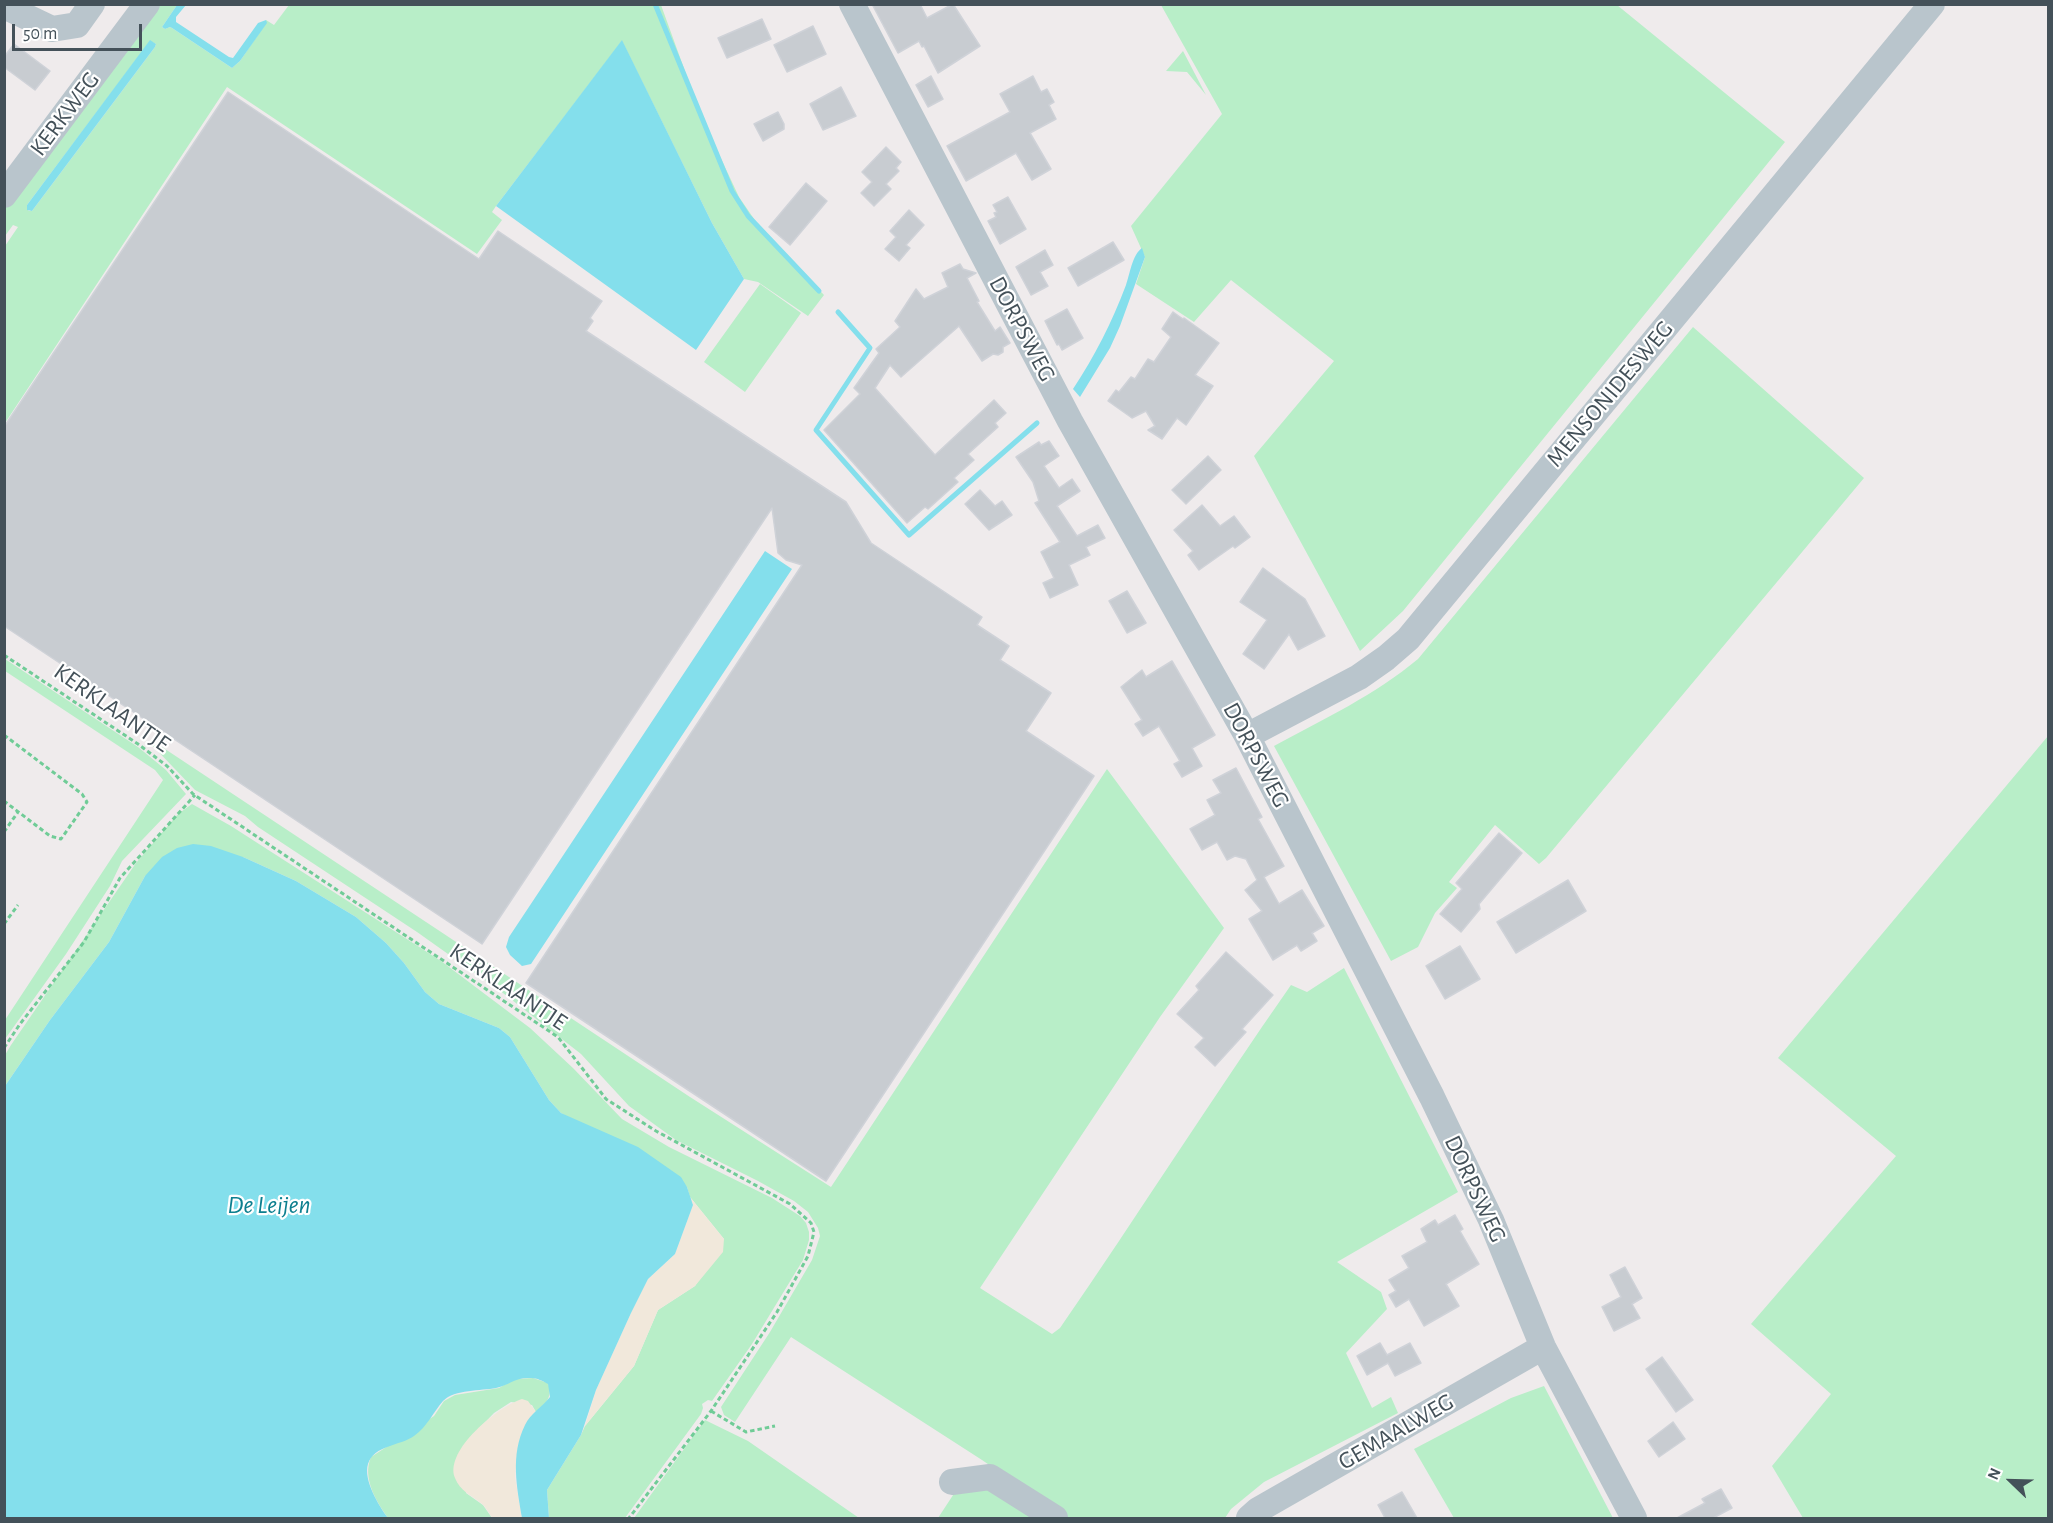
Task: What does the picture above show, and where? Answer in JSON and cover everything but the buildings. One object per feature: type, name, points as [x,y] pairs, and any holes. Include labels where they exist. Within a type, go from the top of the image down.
[{"type":"street","points":[[4,6],[52,29],[77,25],[92,4]]},
{"type":"street","name":"KERKWEG","points":[[4,195],[147,4]]},
{"type":"street","name":"DORPSWEG","points":[[852,4],[1070,422],[1247,736],[1432,1097],[1491,1220],[1543,1347],[1634,1518]]},
{"type":"street","name":"MENSONIDESWEG","points":[[1247,736],[1359,677],[1386,658],[1407,639],[1932,4]]},
{"type":"street","name":"GEMAALWEG","points":[[1249,1518],[1258,1510],[1543,1347]]},
{"type":"street","points":[[952,1482],[990,1477],[1055,1518]]},
{"type":"path","name":"KERKLAANTJE","points":[[4,655],[138,744],[167,766],[195,795],[558,1037],[606,1099],[656,1131],[790,1204],[812,1223],[813,1244],[804,1266],[777,1312],[711,1411],[629,1518]]},
{"type":"path","points":[[4,735],[82,794],[87,802],[61,839],[50,836],[4,801]]},
{"type":"path","points":[[4,1048],[84,942],[120,878],[195,795]]},
{"type":"path","points":[[4,832],[18,812]]},
{"type":"path","points":[[5,921],[18,905]]},
{"type":"path","points":[[711,1411],[746,1432],[775,1426]]},
{"type":"green space","points":[[155,5],[177,5],[162,27],[172,28],[232,68],[240,61],[266,20],[274,25],[289,5],[661,5],[702,118],[739,197],[763,232],[824,295],[808,316],[758,282],[744,279],[712,223],[622,41],[496,206],[492,212],[502,220],[477,254],[227,87],[5,423],[5,246],[18,227],[13,225],[5,236],[4,204]],"holes":[[[150,41],[156,44],[32,211],[29,211],[27,205]]]},
{"type":"green space","points":[[1161,5],[1617,5],[1785,142],[1403,611],[1360,651],[1254,456],[1334,361],[1231,280],[1194,322],[1136,284],[1145,257],[1131,226],[1222,114]]},
{"type":"green space","points":[[1183,51],[1206,95],[1187,72],[1166,71]]},
{"type":"green space","points":[[760,284],[801,313],[745,392],[704,362]]},
{"type":"green space","points":[[1693,327],[1864,478],[1546,858],[1539,864],[1495,825],[1449,882],[1457,888],[1435,913],[1418,947],[1391,961],[1274,746],[1367,695],[1418,659]]},
{"type":"green space","points":[[5,659],[138,747],[166,770],[186,794],[122,861],[110,886],[66,954],[5,1039],[5,1020],[163,780],[155,770],[5,671]]},
{"type":"green space","points":[[2048,736],[2048,1518],[1803,1518],[1772,1466],[1831,1394],[1751,1324],[1896,1156],[1778,1058]]},
{"type":"green space","points":[[150,743],[162,747],[690,1097],[831,1187],[1107,769],[1224,928],[1160,1017],[980,1288],[1052,1334],[1060,1328],[1291,985],[1307,992],[1344,968],[1458,1192],[1337,1262],[1381,1292],[1387,1309],[1346,1353],[1372,1408],[1391,1397],[1398,1413],[1264,1482],[1231,1509],[1225,1518],[1067,1518],[982,1460],[791,1337],[735,1422],[724,1415],[721,1407],[770,1332],[812,1260],[820,1236],[808,1212],[794,1201],[758,1181],[676,1140],[629,1106],[581,1054],[503,993],[245,816],[195,790]]},
{"type":"green space","points":[[192,804],[231,826],[441,961],[530,1028],[573,1068],[622,1119],[669,1147],[772,1198],[800,1216],[806,1223],[809,1240],[803,1260],[752,1344],[712,1401],[708,1400],[702,1404],[701,1414],[625,1518],[549,1518],[547,1490],[585,1426],[634,1366],[658,1310],[695,1286],[724,1239],[690,1197],[687,1187],[561,1113],[549,1100],[510,1037],[499,1028],[439,1004],[425,992],[386,943],[356,917],[296,881],[243,857],[145,876],[109,942],[50,1020],[5,1086],[5,1055],[11,1045],[136,863],[178,814]]},
{"type":"green space","points":[[533,1378],[548,1383],[550,1392],[543,1406],[536,1412],[532,1405],[511,1402],[494,1413],[467,1441],[466,1493],[483,1505],[492,1518],[388,1518],[375,1497],[369,1481],[371,1457],[434,1416],[444,1401],[455,1395],[499,1388],[514,1379]]},
{"type":"green space","points":[[1544,1386],[1613,1518],[1454,1518],[1414,1449],[1511,1398]]},
{"type":"green space","points":[[705,1420],[748,1441],[859,1518],[634,1518]]},
{"type":"green space","points":[[983,1484],[1040,1518],[938,1518],[959,1486]]},
{"type":"sand","points":[[690,1197],[724,1239],[723,1252],[695,1286],[658,1310],[634,1366],[585,1426],[596,1390],[648,1279],[675,1254],[693,1205]]},
{"type":"sand","points":[[522,1399],[528,1401],[536,1412],[533,1414],[517,1455],[515,1477],[522,1518],[492,1518],[483,1505],[460,1486],[455,1478],[454,1467],[465,1443],[476,1431],[500,1410]]},
{"type":"water","points":[[177,5],[186,5],[176,17],[176,22],[233,58],[258,23],[266,20],[267,23],[240,61],[232,68],[172,28],[162,27]]},
{"type":"water","points":[[150,40],[156,44],[155,47],[32,211],[27,210],[27,205]]},
{"type":"water","points":[[622,40],[712,223],[744,279],[696,350],[496,206]]},
{"type":"water","points":[[1142,248],[1145,257],[1120,326],[1110,348],[1080,397],[1073,389],[1103,338],[1121,299],[1134,260]]},
{"type":"water","points":[[765,551],[792,569],[531,964],[522,966],[510,955],[506,947],[509,937]]},
{"type":"water","name":"De Leijen","points":[[193,844],[211,846],[243,857],[296,881],[356,917],[386,943],[425,992],[439,1004],[499,1028],[510,1037],[549,1100],[561,1113],[638,1147],[681,1177],[687,1187],[693,1205],[675,1254],[648,1279],[631,1313],[596,1390],[581,1435],[547,1490],[549,1518],[522,1518],[518,1495],[516,1460],[520,1436],[530,1417],[550,1397],[548,1384],[531,1378],[516,1380],[501,1387],[454,1394],[443,1401],[423,1428],[414,1436],[376,1453],[368,1464],[368,1478],[376,1500],[388,1518],[5,1518],[5,1086],[50,1020],[109,942],[145,876],[162,857],[177,848]]},
{"type":"waterway","points":[[655,4],[732,191],[748,216],[819,291]]},
{"type":"waterway","points":[[838,312],[870,348],[816,430],[909,535],[1037,423]]}]
